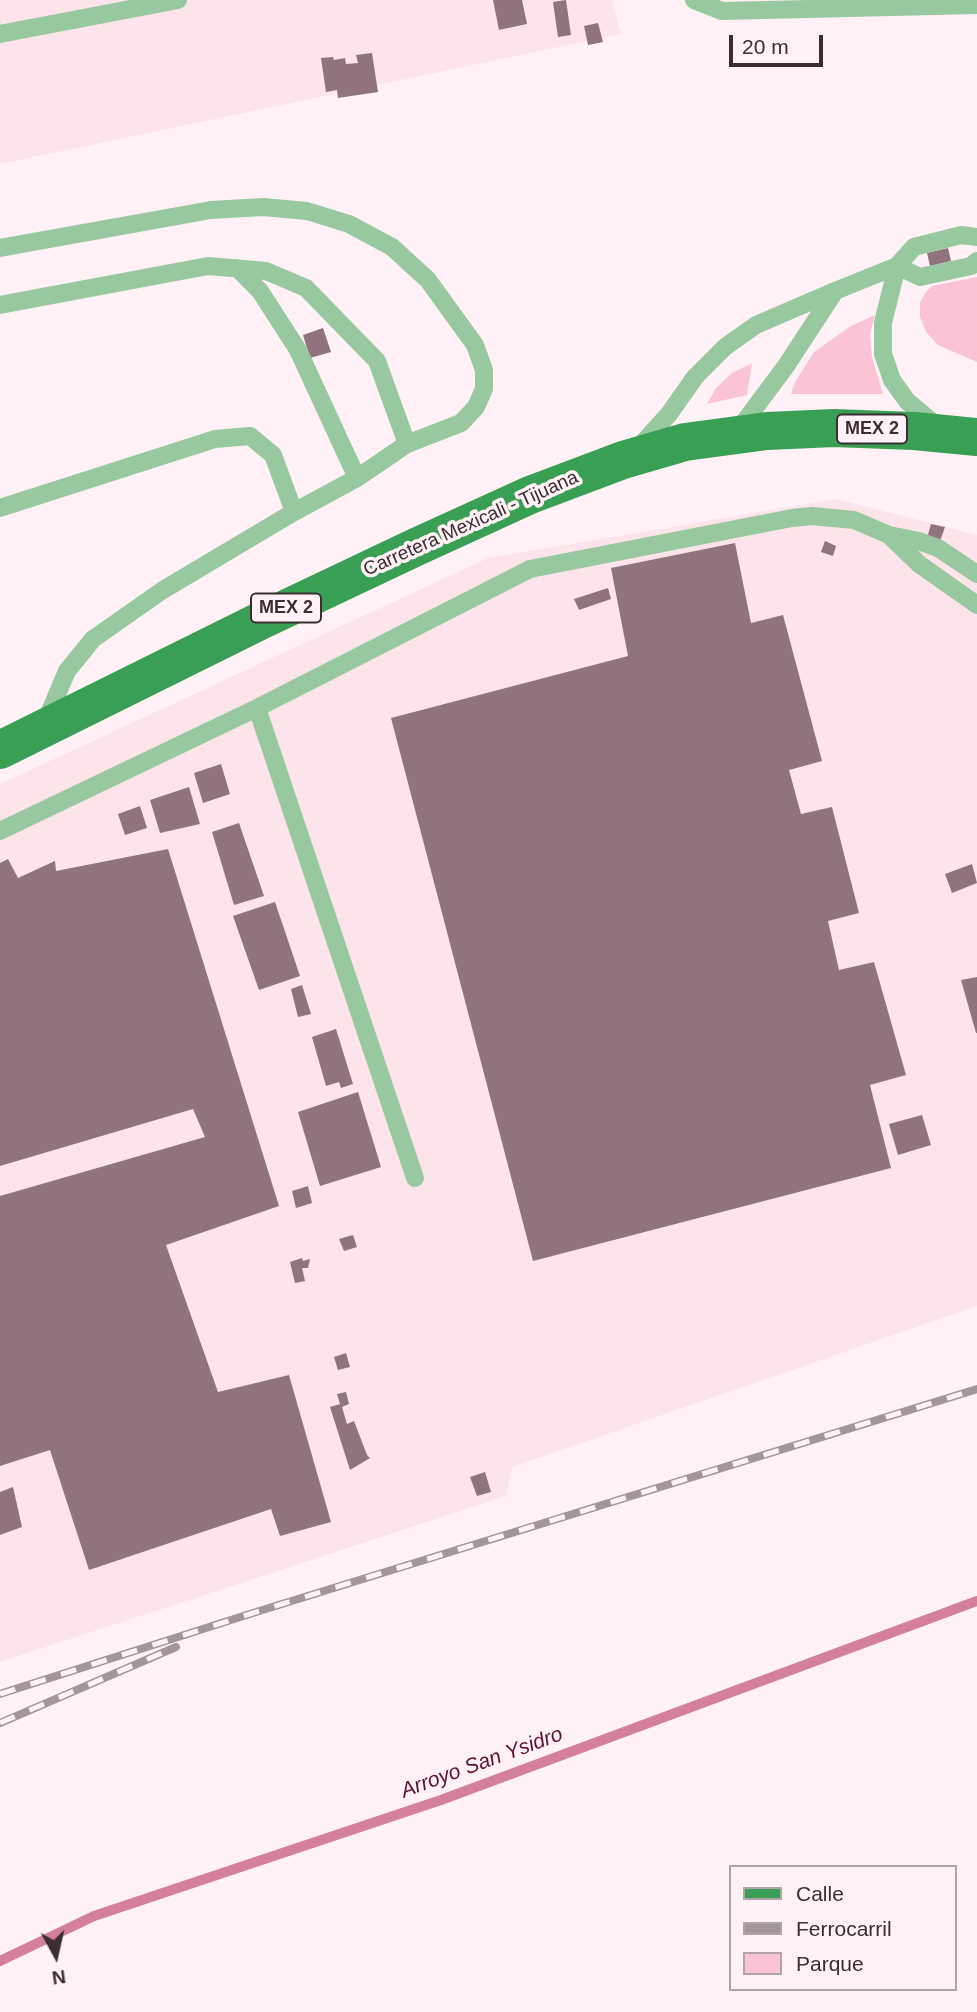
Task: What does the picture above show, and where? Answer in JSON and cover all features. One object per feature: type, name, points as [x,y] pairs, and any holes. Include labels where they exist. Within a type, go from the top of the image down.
[{"type":"main road","name":"Carretera Mexicali - Tijuana","points":[[0,750],[416,547],[530,495],[629,458],[685,442],[768,431],[834,428],[914,430],[962,436]]},
{"type":"lane","points":[[0,34],[177,0]]},
{"type":"lane","points":[[694,0],[722,11],[977,5]]},
{"type":"lane","points":[[0,248],[211,210],[262,207],[307,211],[349,224],[392,247],[428,280],[475,345],[484,370],[484,389],[475,407],[461,423],[407,444],[357,478],[163,590],[93,639],[67,671],[44,727]]},
{"type":"lane","points":[[629,458],[669,414],[695,377],[725,347],[756,325],[897,266],[914,247],[961,235],[977,237]]},
{"type":"lane","points":[[897,266],[920,277],[971,266],[977,261]]},
{"type":"lane","points":[[0,305],[164,272],[208,266],[266,271],[306,288],[377,361],[407,444]]},
{"type":"lane","points":[[897,266],[883,323],[883,354],[892,380],[907,401],[962,436]]},
{"type":"lane","points":[[237,268],[260,291],[298,350],[357,478]]},
{"type":"lane","points":[[734,436],[786,366],[835,291]]},
{"type":"lane","points":[[0,508],[215,439],[250,436],[273,455],[294,512]]},
{"type":"lane","points":[[0,831],[257,709],[530,569],[812,516],[854,520],[889,536],[919,541],[938,548],[977,574]]},
{"type":"lane","points":[[889,536],[919,564],[977,605]]},
{"type":"lane","points":[[257,709],[415,1178]]},
{"type":"shaded area","points":[[0,0],[612,0],[621,34],[0,164]]},
{"type":"shaded area","points":[[836,499],[977,535],[977,1306],[512,1467],[506,1496],[0,1662],[0,784],[488,558]]},
{"type":"green space","points":[[977,277],[977,362],[938,345],[926,332],[920,317],[920,303],[932,286]]},
{"type":"green space","points":[[875,315],[870,334],[872,357],[883,394],[791,394],[795,382],[814,352],[851,326]]},
{"type":"green space","points":[[752,363],[747,395],[707,404],[716,388],[732,373]]},
{"type":"building","points":[[493,0],[522,0],[527,24],[499,30]]},
{"type":"building","points":[[566,0],[571,35],[558,37],[553,2]]},
{"type":"building","points":[[598,23],[603,42],[588,45],[584,26]]},
{"type":"building","points":[[372,53],[378,92],[338,98],[337,90],[326,92],[321,58],[345,58],[346,64],[358,63],[356,55]]},
{"type":"building","points":[[948,248],[951,261],[930,266],[927,253]]},
{"type":"building","points":[[323,328],[331,352],[310,358],[303,335]]},
{"type":"building","points":[[931,524],[945,527],[940,541],[927,538]]},
{"type":"building","points":[[825,541],[836,546],[833,556],[821,552]]},
{"type":"building","points":[[735,543],[751,623],[783,615],[822,761],[789,770],[801,814],[832,807],[859,913],[828,921],[839,970],[874,962],[906,1075],[870,1085],[891,1168],[533,1261],[391,718],[628,656],[611,568]]},
{"type":"building","points":[[608,588],[611,599],[579,610],[574,599]]},
{"type":"building","points":[[221,764],[230,794],[203,803],[194,773]]},
{"type":"building","points":[[189,787],[200,824],[160,833],[150,800]]},
{"type":"building","points":[[140,806],[147,828],[125,835],[118,814]]},
{"type":"building","points":[[239,823],[264,896],[234,905],[212,832]]},
{"type":"building","points":[[168,849],[279,1206],[166,1245],[218,1392],[289,1375],[331,1522],[280,1536],[271,1509],[89,1570],[50,1450],[0,1466],[0,1196],[205,1137],[193,1109],[0,1166],[0,863],[8,859],[18,878],[55,861],[56,871]]},
{"type":"building","points":[[972,864],[977,883],[952,893],[945,874]]},
{"type":"building","points":[[275,902],[300,976],[259,990],[233,916]]},
{"type":"building","points":[[977,977],[977,1033],[976,1033],[961,980]]},
{"type":"building","points":[[302,985],[311,1014],[298,1017],[291,989]]},
{"type":"building","points":[[336,1029],[353,1084],[341,1088],[339,1082],[326,1086],[312,1037]]},
{"type":"building","points":[[358,1092],[381,1167],[320,1186],[298,1112]]},
{"type":"building","points":[[922,1115],[931,1145],[898,1155],[889,1124]]},
{"type":"building","points":[[308,1186],[312,1203],[296,1208],[292,1191]]},
{"type":"building","points":[[353,1235],[357,1247],[344,1251],[339,1239]]},
{"type":"building","points":[[302,1258],[303,1261],[310,1259],[308,1268],[302,1268],[305,1281],[295,1283],[290,1262]]},
{"type":"building","points":[[346,1353],[350,1367],[338,1370],[334,1357]]},
{"type":"building","points":[[346,1392],[349,1404],[342,1407],[347,1424],[354,1421],[370,1458],[350,1470],[330,1407],[340,1404],[337,1394]]},
{"type":"building","points":[[485,1472],[491,1492],[477,1496],[470,1477]]},
{"type":"building","points":[[13,1487],[22,1527],[0,1535],[0,1492]]},
{"type":"waterway","name":"Arroyo San Ysidro","points":[[0,1961],[94,1916],[441,1800],[977,1601]]},
{"type":"railway","points":[[0,1694],[977,1389]]},
{"type":"railway","points":[[0,1723],[176,1647]]}]
